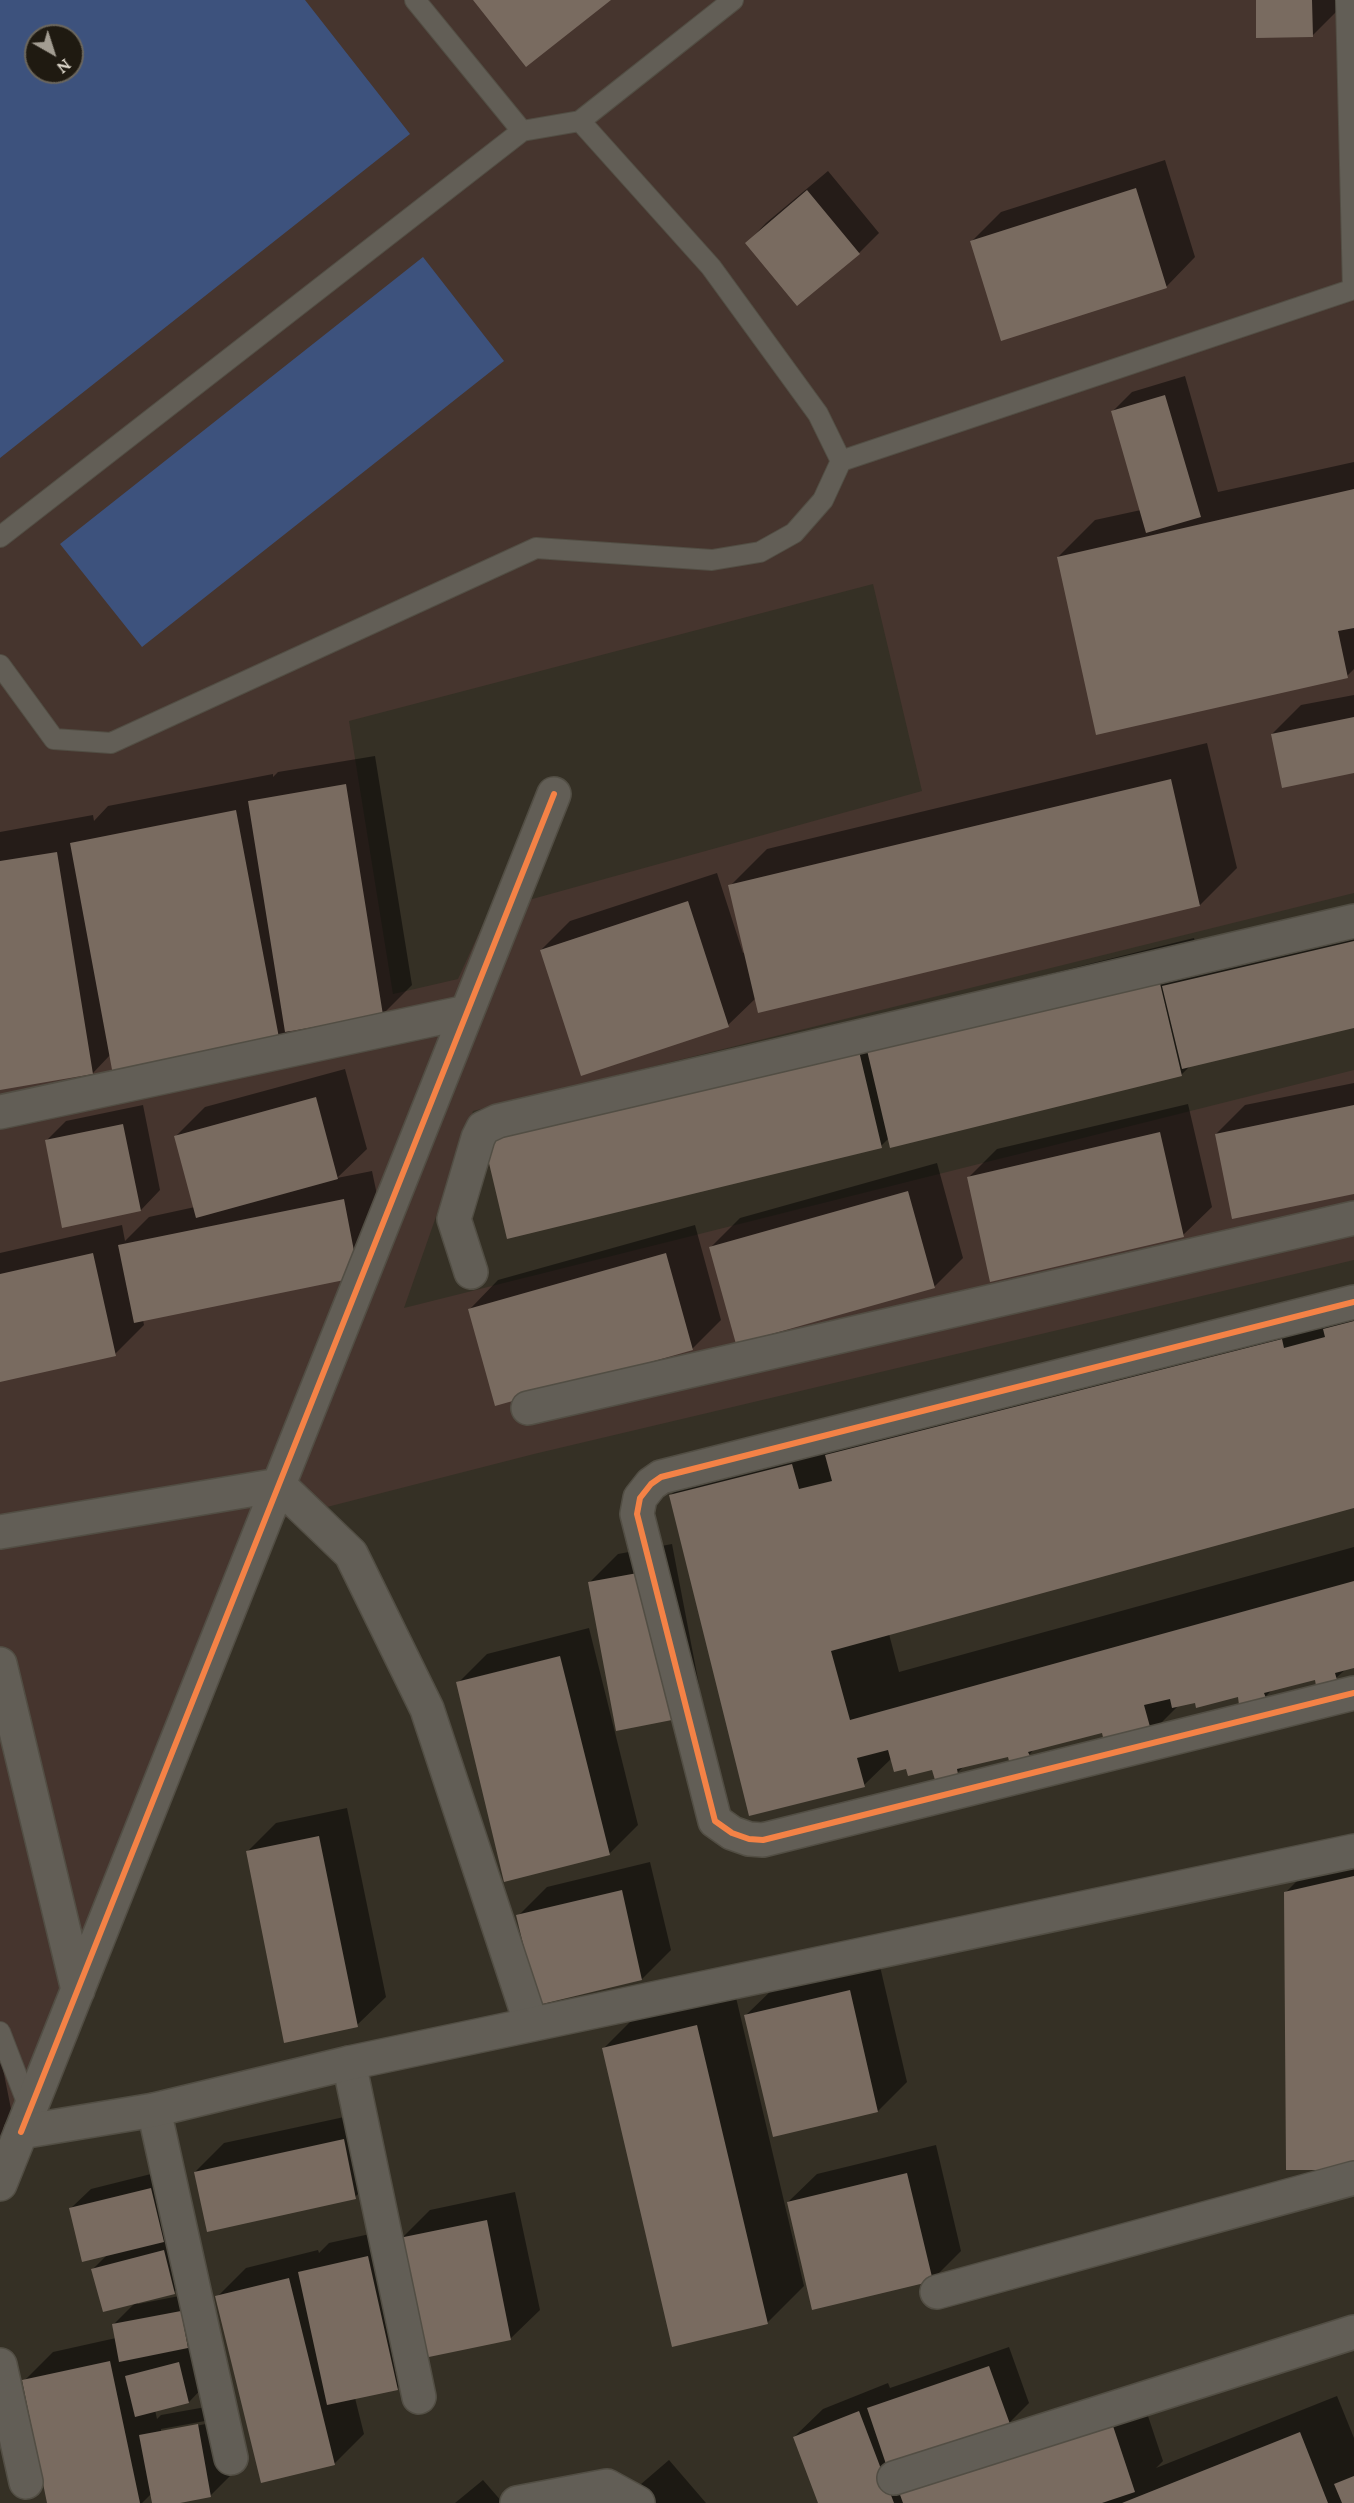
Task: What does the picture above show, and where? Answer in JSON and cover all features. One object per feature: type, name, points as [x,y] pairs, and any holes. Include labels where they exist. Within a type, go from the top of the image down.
[{"type":"street","points":[[0,2184],[554,794]]},
{"type":"street","points":[[471,1272],[454,1219],[478,1138],[483,1128],[498,1121],[1354,921]]},
{"type":"street","points":[[0,1112],[467,1012]]},
{"type":"street","points":[[528,1408],[1354,1218]]},
{"type":"street","points":[[1354,1302],[661,1477],[651,1484],[640,1498],[637,1514],[715,1821],[732,1833],[749,1839],[763,1840],[1354,1693]]},
{"type":"street","points":[[0,1532],[279,1485]]},
{"type":"street","points":[[279,1485],[351,1554],[427,1709],[531,2024]]},
{"type":"street","points":[[0,1664],[78,1990]]},
{"type":"street","points":[[26,2121],[154,2109],[349,2063],[1354,1851]]},
{"type":"street","points":[[349,2063],[419,2397]]},
{"type":"street","points":[[154,2109],[231,2458]]},
{"type":"street","points":[[937,2292],[1354,2178]]},
{"type":"street","points":[[894,2478],[1354,2332]]},
{"type":"street","points":[[0,2365],[26,2482]]},
{"type":"street","points":[[517,2503],[607,2486],[638,2503]]},
{"type":"lane","points":[[415,0],[522,131]]},
{"type":"lane","points":[[0,537],[522,131],[580,121],[734,0]]},
{"type":"lane","points":[[0,665],[54,739],[111,743],[536,548],[712,560],[760,552],[794,533],[823,500],[841,461],[1354,289],[1346,0]]},
{"type":"lane","points":[[580,121],[711,267],[818,414],[841,461]]},
{"type":"lane","points":[[0,2032],[26,2121]]},
{"type":"shaded area","points":[[0,0],[1354,0],[1354,893],[473,1111],[404,1308],[1354,1070],[1354,1260],[534,1454],[245,1528],[0,2161]],"holes":[[[873,584],[922,791],[489,911],[458,979],[393,994],[349,721]]]},
{"type":"water","points":[[0,0],[305,0],[410,134],[0,458]]},
{"type":"water","points":[[423,257],[504,361],[142,647],[60,544]]},
{"type":"building","points":[[473,0],[611,0],[526,67]]},
{"type":"building","points":[[1256,0],[1312,0],[1313,37],[1256,38]]},
{"type":"building","points":[[1136,188],[1167,288],[1001,341],[970,241]]},
{"type":"building","points":[[807,190],[860,254],[797,306],[745,243]]},
{"type":"building","points":[[1165,395],[1201,517],[1146,533],[1111,411]]},
{"type":"building","points":[[1354,489],[1354,628],[1338,631],[1348,678],[1096,735],[1057,557]]},
{"type":"building","points":[[1354,717],[1354,773],[1282,788],[1271,734]]},
{"type":"building","points":[[1171,779],[1200,906],[758,1013],[728,885]]},
{"type":"building","points":[[346,784],[383,1015],[285,1032],[248,801]]},
{"type":"building","points":[[236,810],[280,1043],[113,1075],[70,843]]},
{"type":"building","points":[[57,852],[93,1074],[0,1090],[0,861]]},
{"type":"building","points":[[688,901],[729,1027],[581,1076],[540,950]]},
{"type":"building","points":[[1354,941],[1354,1028],[1182,1069],[1162,986]]},
{"type":"building","points":[[1158,975],[1182,1076],[890,1148],[866,1046]]},
{"type":"building","points":[[859,1051],[882,1148],[507,1239],[484,1142]]},
{"type":"building","points":[[316,1097],[338,1179],[196,1218],[174,1136]]},
{"type":"building","points":[[1354,1105],[1354,1194],[1232,1219],[1215,1134]]},
{"type":"building","points":[[123,1124],[141,1211],[62,1228],[45,1140]]},
{"type":"building","points":[[1160,1132],[1184,1237],[990,1282],[967,1177]]},
{"type":"building","points":[[908,1191],[935,1288],[736,1344],[709,1247]]},
{"type":"building","points":[[344,1199],[359,1277],[134,1323],[118,1245]]},
{"type":"building","points":[[93,1253],[116,1356],[0,1382],[0,1274]]},
{"type":"building","points":[[666,1253],[693,1350],[495,1406],[468,1309]]},
{"type":"building","points":[[1354,1321],[1354,1508],[831,1651],[850,1720],[1354,1581],[1354,1668],[1335,1673],[1337,1680],[1316,1686],[1315,1680],[1264,1693],[1266,1698],[1239,1705],[1238,1697],[1196,1708],[1195,1703],[1172,1708],[1170,1699],[1144,1705],[1152,1734],[1105,1746],[1102,1733],[1028,1752],[1030,1756],[1009,1761],[1008,1757],[957,1769],[958,1774],[935,1780],[932,1770],[908,1776],[906,1769],[894,1772],[888,1750],[857,1758],[865,1787],[749,1816],[669,1495],[792,1464],[799,1489],[832,1481],[825,1455],[1282,1339],[1284,1348],[1325,1337],[1323,1329]]},
{"type":"building","points":[[643,1572],[672,1720],[616,1731],[588,1582]]},
{"type":"building","points":[[560,1656],[610,1855],[504,1882],[456,1682]]},
{"type":"building","points":[[319,1836],[358,2027],[284,2043],[246,1851]]},
{"type":"building","points":[[1354,1876],[1354,2170],[1286,2170],[1284,1892]]},
{"type":"building","points":[[622,1890],[642,1980],[538,2005],[516,1915]]},
{"type":"building","points":[[850,1990],[878,2112],[773,2137],[744,2015]]},
{"type":"building","points":[[697,2025],[768,2324],[672,2347],[602,2048]]},
{"type":"building","points":[[344,2139],[356,2199],[207,2232],[194,2172]]},
{"type":"building","points":[[907,2173],[933,2281],[812,2310],[787,2202]]},
{"type":"building","points":[[151,2188],[164,2242],[82,2262],[69,2208]]},
{"type":"building","points":[[487,2220],[511,2340],[424,2358],[399,2238]]},
{"type":"building","points":[[164,2250],[175,2294],[103,2312],[91,2269]]},
{"type":"building","points":[[368,2256],[398,2390],[327,2405],[298,2272]]},
{"type":"building","points":[[289,2278],[335,2465],[261,2483],[215,2296]]},
{"type":"building","points":[[181,2311],[188,2348],[119,2362],[112,2324]]},
{"type":"building","points":[[110,2361],[140,2503],[47,2503],[22,2380]]},
{"type":"building","points":[[179,2362],[189,2403],[135,2417],[125,2376]]},
{"type":"building","points":[[989,2366],[1010,2424],[887,2467],[867,2408]]},
{"type":"building","points":[[859,2411],[894,2503],[818,2503],[793,2437]]},
{"type":"building","points":[[1111,2420],[1135,2492],[1102,2503],[903,2503],[899,2492]]},
{"type":"building","points":[[198,2424],[211,2497],[180,2503],[152,2503],[139,2435]]},
{"type":"building","points":[[1300,2432],[1328,2503],[1122,2503]]},
{"type":"building","points":[[1354,2476],[1354,2503],[1342,2503],[1334,2484]]},
{"type":"cycle path","points":[[21,2132],[554,794]]},
{"type":"cycle path","points":[[1354,1302],[661,1477],[651,1484],[640,1498],[637,1514],[715,1821],[732,1833],[749,1839],[763,1840],[1354,1693]]}]
